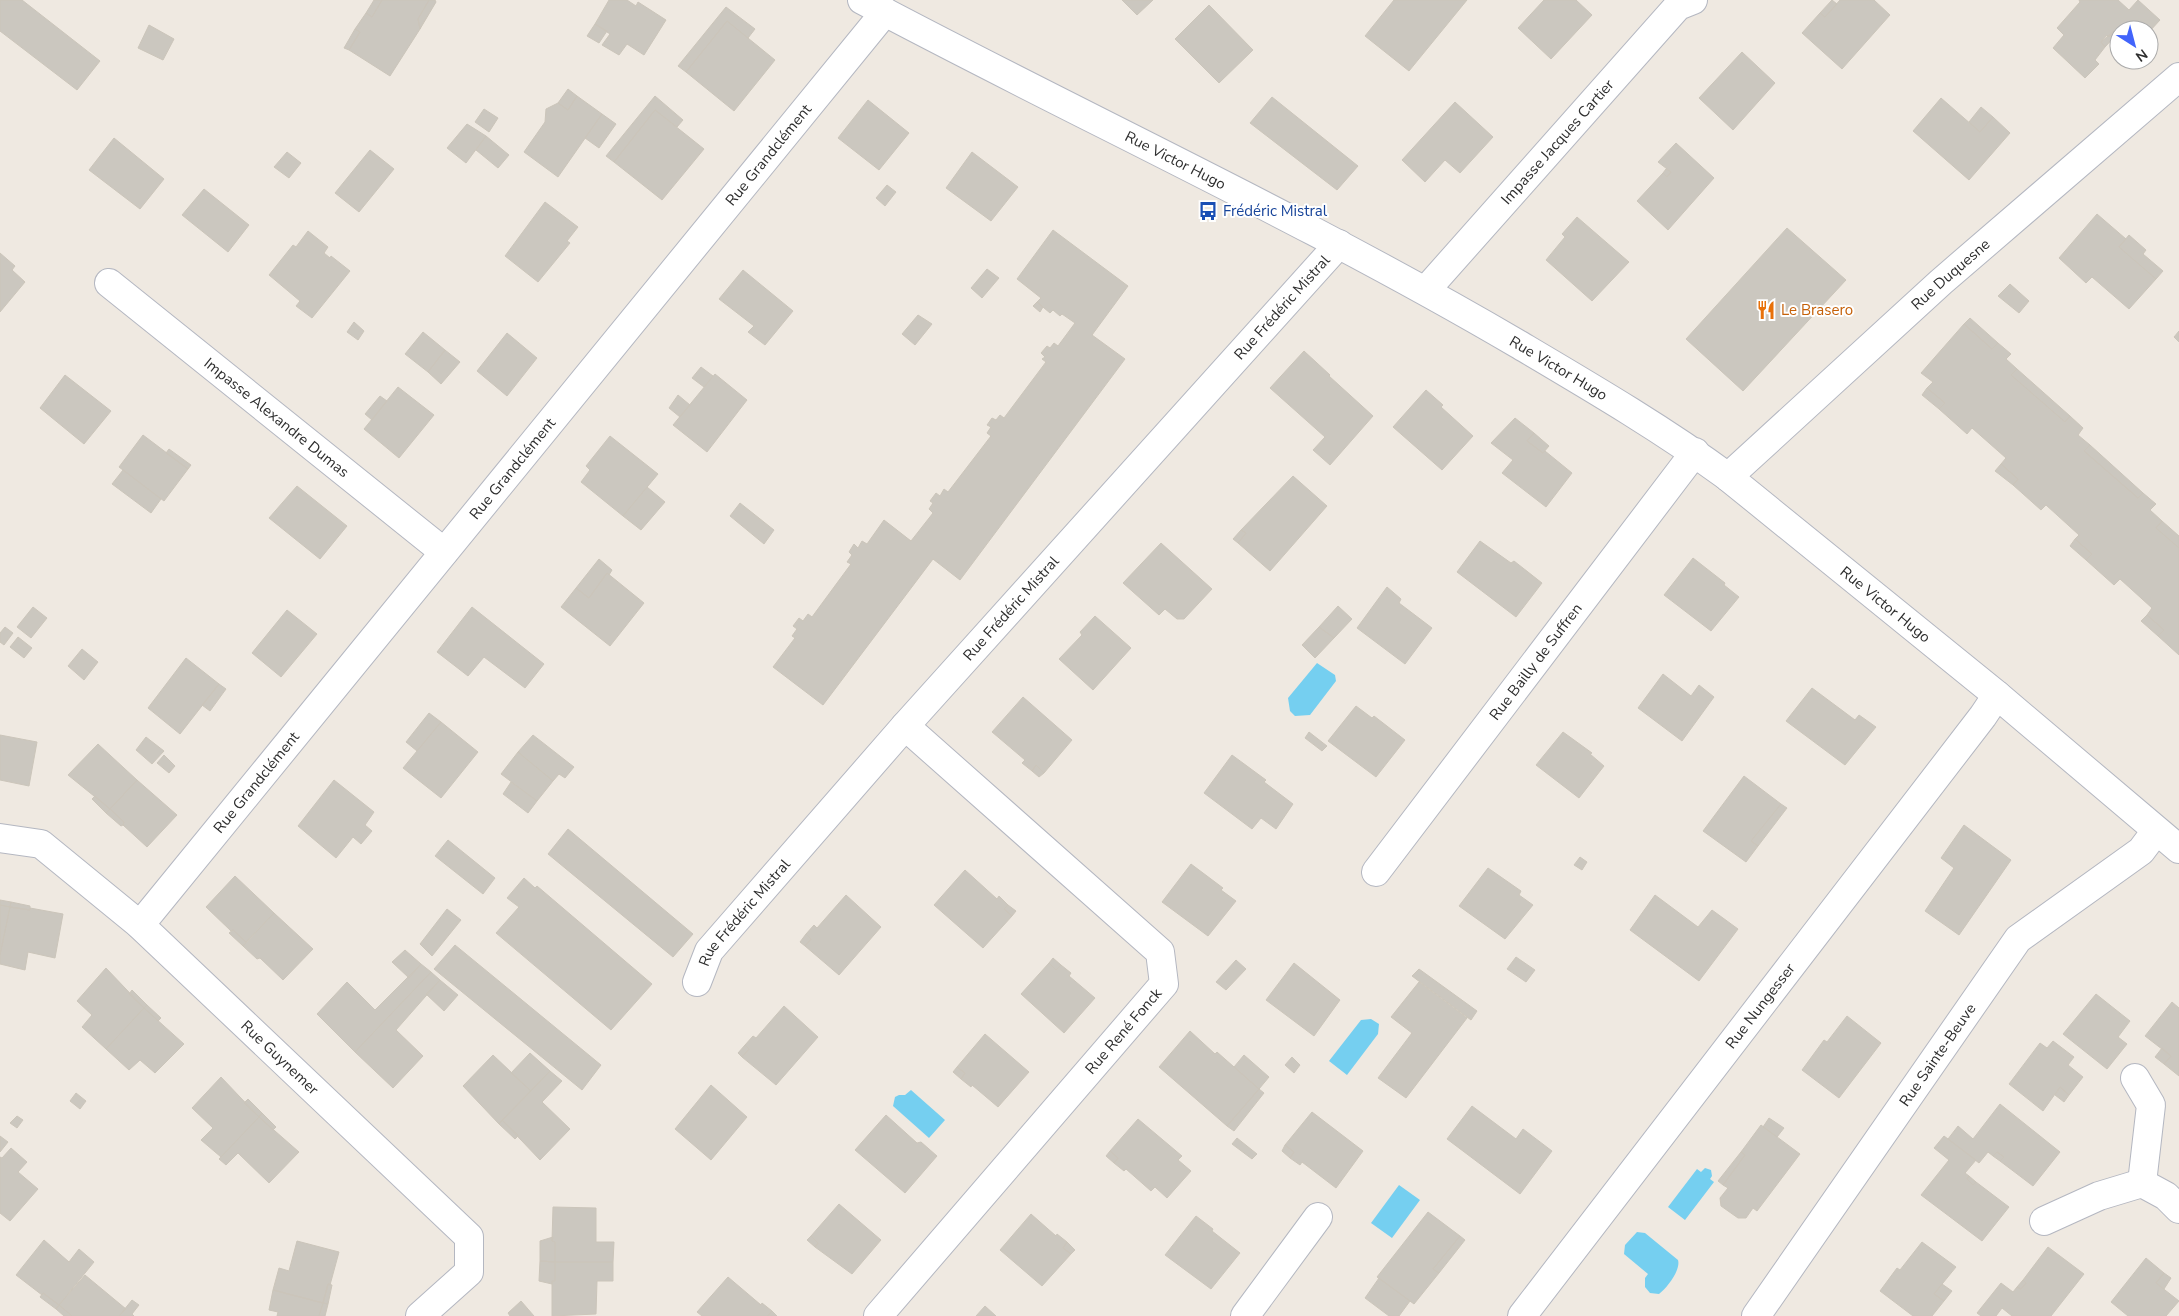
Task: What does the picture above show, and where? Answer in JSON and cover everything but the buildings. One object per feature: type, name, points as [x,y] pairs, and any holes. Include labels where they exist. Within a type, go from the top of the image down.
[{"type":"street","name":"Impasse Jacques Cartier","points":[[1426,290],[1678,6],[1693,0]]},
{"type":"street","name":"Rue Victor Hugo","points":[[873,6],[1340,244],[1426,290],[1607,396],[1695,452],[1997,695],[2179,849]]},
{"type":"street","name":"Rue Grandclément","points":[[140,925],[444,552],[873,6]]},
{"type":"street","name":"Rue Duquesne","points":[[1728,477],[1941,282],[2175,90]]},
{"type":"street","name":"Rue Frédéric Mistral","points":[[697,982],[709,951],[905,726],[1340,244]]},
{"type":"street","name":"Impasse Alexandre Dumas","points":[[109,283],[444,552]]},
{"type":"street","name":"Rue Bailly de Suffren","points":[[1376,872],[1695,452]]},
{"type":"street","name":"Rue Nungesser","points":[[1522,1316],[1977,724],[1997,695]]},
{"type":"street","name":"Rue René Fonck","points":[[878,1316],[1164,984],[1160,952],[905,726]]},
{"type":"street","name":"Rue Sainte-Beuve","points":[[1756,1316],[2018,939],[2141,851],[2156,831]]},
{"type":"street","name":"Rue Guynemer","points":[[0,838],[41,844],[140,925],[470,1237],[469,1272],[420,1316]]},
{"type":"street","points":[[2135,1078],[2151,1105],[2142,1183]]},
{"type":"street","points":[[2044,1221],[2099,1196],[2142,1183],[2166,1196],[2179,1209]]},
{"type":"street","points":[[1245,1316],[1318,1217]]},
{"type":"water","points":[[1317,663],[1335,675],[1336,681],[1310,715],[1295,716],[1290,711],[1288,698]]},
{"type":"water","points":[[1371,1019],[1379,1024],[1378,1034],[1347,1075],[1329,1061],[1361,1020]]},
{"type":"water","points":[[911,1090],[945,1120],[929,1138],[893,1106],[895,1097],[905,1095]]},
{"type":"water","points":[[1705,1168],[1711,1170],[1712,1176],[1710,1179],[1714,1182],[1685,1220],[1668,1207],[1697,1169],[1701,1172]]},
{"type":"water","points":[[1399,1185],[1420,1200],[1392,1238],[1371,1223]]},
{"type":"water","points":[[1637,1232],[1645,1233],[1678,1260],[1675,1274],[1666,1288],[1659,1294],[1650,1293],[1645,1287],[1645,1278],[1648,1274],[1624,1254],[1625,1245]]},
{"type":"place","name":"Frédéric Mistral","points":[[1208,211]]},
{"type":"place","name":"Le Brasero","points":[[1766,310]]}]
